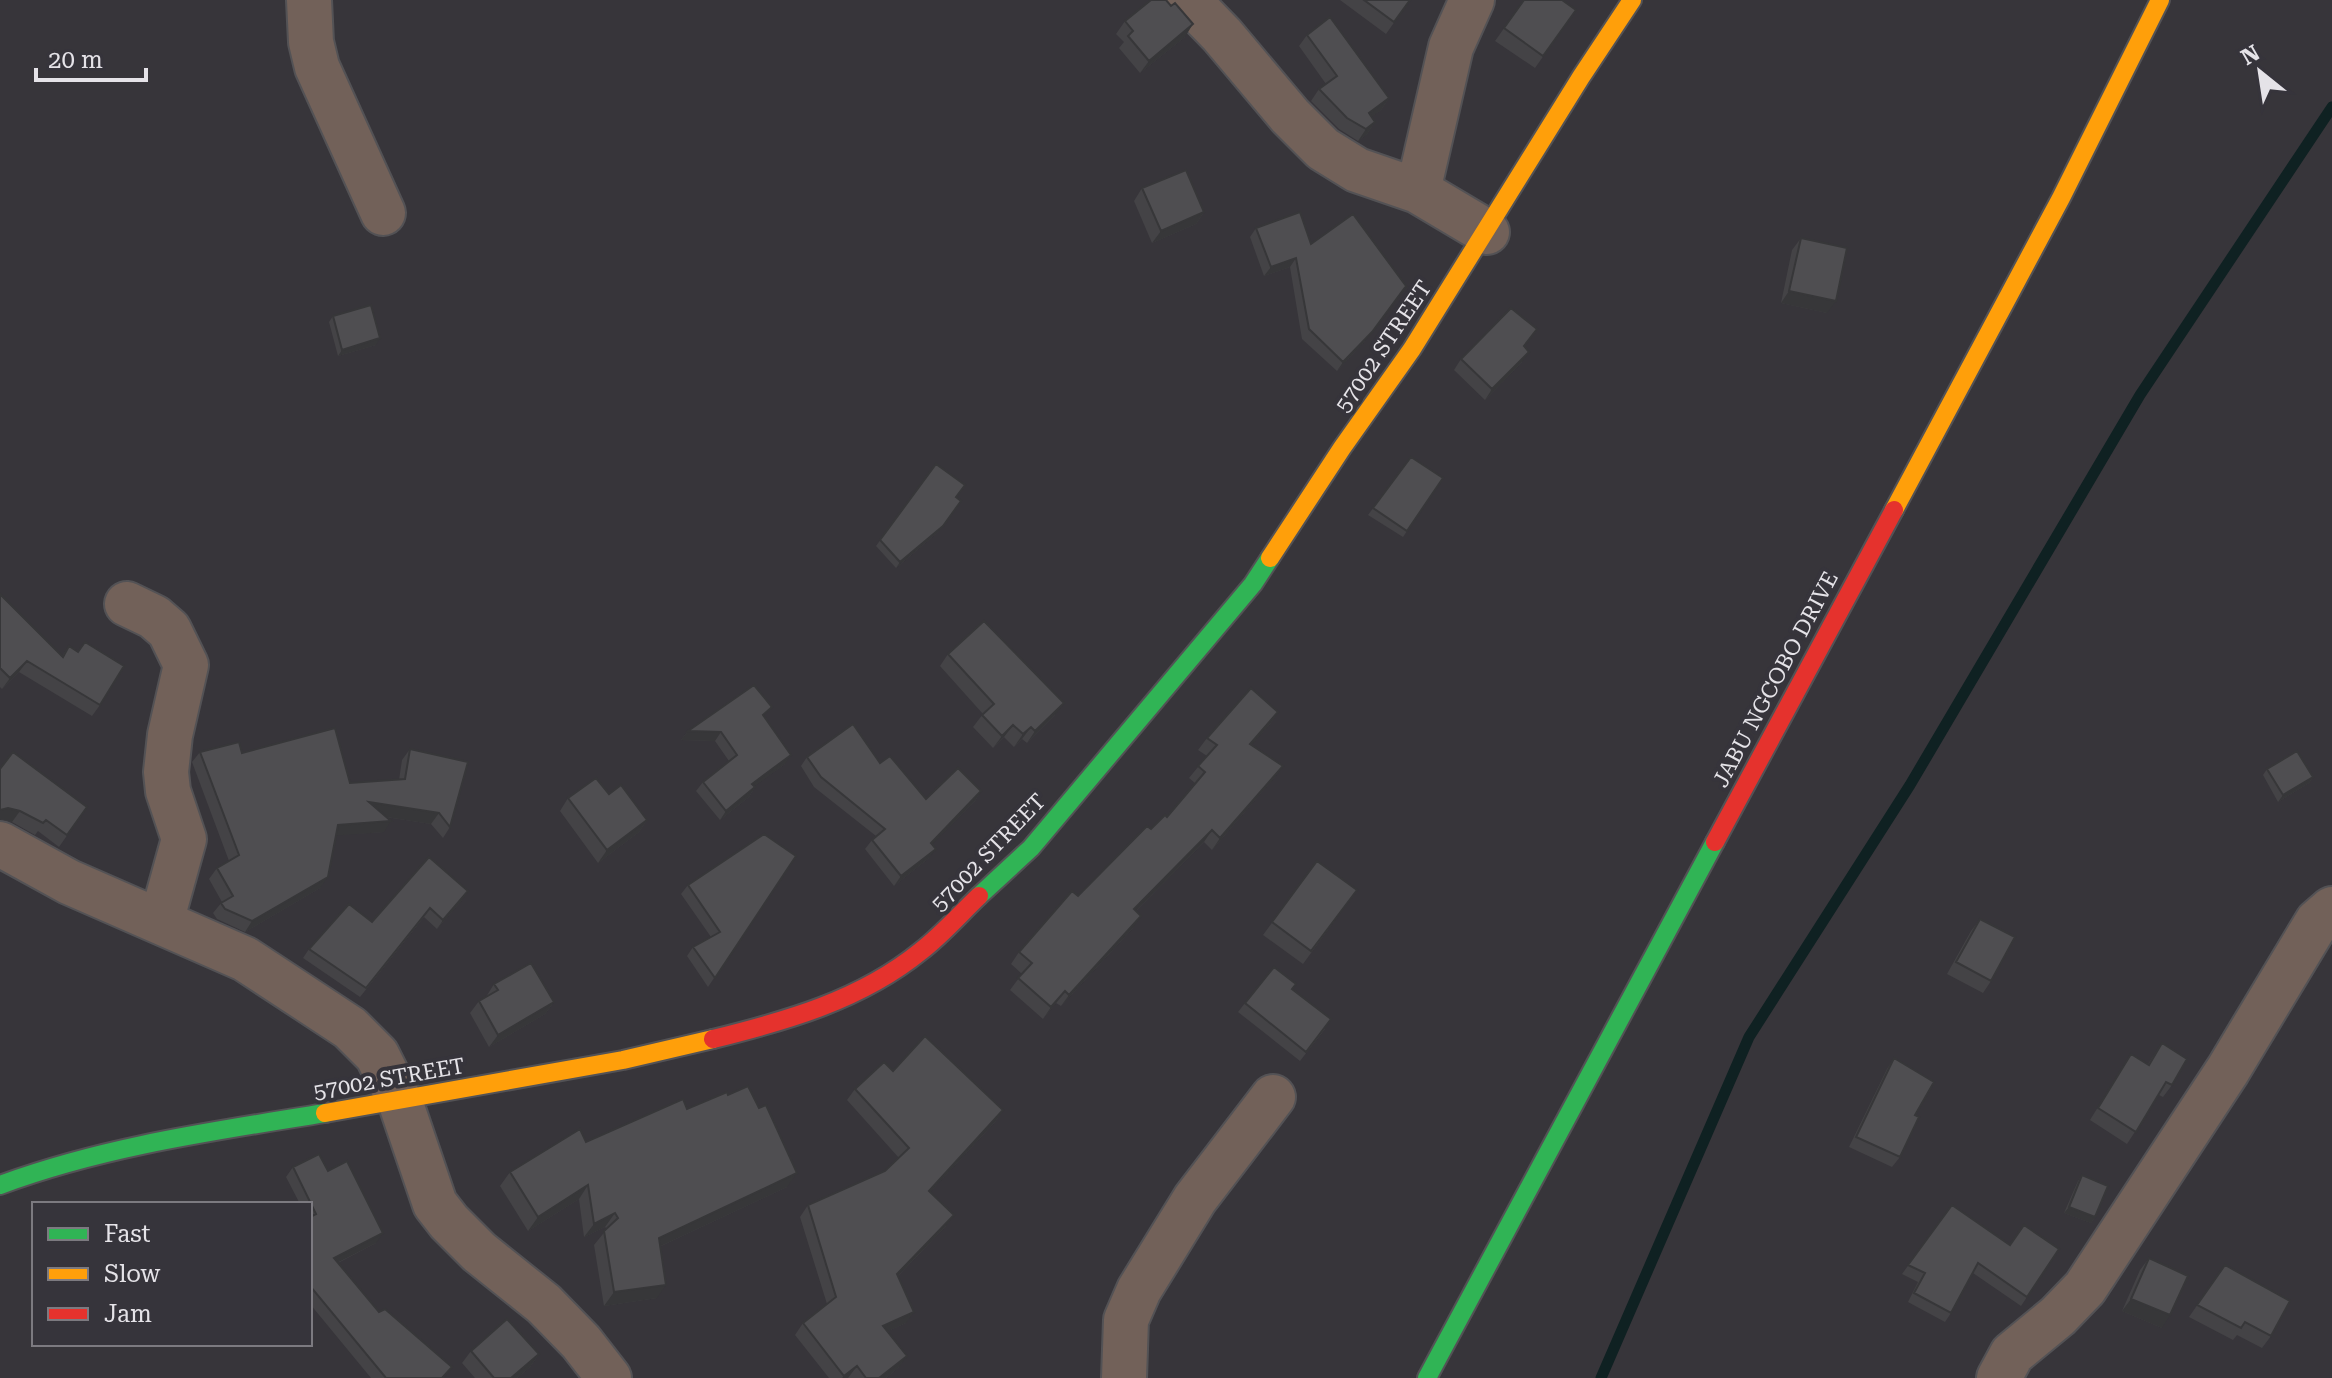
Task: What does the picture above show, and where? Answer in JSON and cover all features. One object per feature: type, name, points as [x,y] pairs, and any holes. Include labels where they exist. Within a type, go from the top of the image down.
[{"type":"street","points":[[309,0],[311,42],[317,67],[383,213]]},
{"type":"street","points":[[1188,0],[1217,18],[1290,116],[1323,149],[1357,170],[1418,191],[1487,232]]},
{"type":"street","points":[[1418,191],[1451,47],[1472,0]]},
{"type":"street","name":"57002 STREET","points":[[0,1185],[49,1167],[156,1141],[623,1060],[795,1018],[859,991],[920,952],[1031,848],[1253,584],[1342,448],[1412,349],[1632,0]]},
{"type":"street","name":"JABU NGCOBO DRIVE","points":[[1427,1378],[2061,198],[2160,0]]},
{"type":"street","points":[[127,604],[154,617],[169,630],[186,665],[170,735],[166,772],[168,791],[184,839],[161,922]]},
{"type":"street","points":[[0,844],[69,882],[245,959],[350,1028],[377,1055],[400,1101],[435,1204],[479,1252],[544,1304],[581,1342],[609,1378]]},
{"type":"street","points":[[1999,1378],[2012,1354],[2058,1316],[2085,1288],[2325,915]]},
{"type":"street","points":[[1124,1378],[1126,1320],[1139,1290],[1195,1199],[1273,1097]]},
{"type":"building","points":[[1151,0],[1166,0],[1171,6],[1175,3],[1193,24],[1149,61],[1128,36],[1133,31],[1125,21]]},
{"type":"building","points":[[1364,0],[1410,0],[1394,22]]},
{"type":"building","points":[[1524,0],[1562,0],[1576,10],[1543,56],[1504,28]]},
{"type":"building","points":[[1330,17],[1389,98],[1369,113],[1375,122],[1366,129],[1347,118],[1319,89],[1337,76],[1307,35]]},
{"type":"building","points":[[1186,170],[1204,212],[1161,231],[1142,188]]},
{"type":"building","points":[[1300,212],[1311,244],[1353,214],[1406,286],[1372,332],[1343,362],[1309,329],[1296,258],[1271,267],[1256,228]]},
{"type":"building","points":[[1801,238],[1847,248],[1836,301],[1789,291]]},
{"type":"building","points":[[371,305],[380,338],[342,350],[333,316]]},
{"type":"building","points":[[1511,308],[1537,329],[1524,346],[1529,352],[1492,389],[1461,359]]},
{"type":"building","points":[[1411,457],[1443,478],[1407,531],[1373,508]]},
{"type":"building","points":[[936,464],[965,485],[956,497],[961,501],[943,526],[900,562],[880,540]]},
{"type":"building","points":[[0,594],[63,657],[69,646],[78,652],[85,642],[124,666],[100,705],[27,661],[10,678],[0,668]]},
{"type":"building","points":[[984,621],[1064,703],[1035,731],[1031,727],[1023,734],[1013,725],[1002,736],[982,715],[994,704],[948,654]]},
{"type":"building","points":[[754,685],[772,707],[763,715],[791,755],[752,784],[755,787],[726,811],[703,782],[737,755],[721,732],[688,731]]},
{"type":"building","points":[[1251,688],[1278,712],[1250,744],[1283,766],[1220,838],[1212,830],[1134,909],[1141,916],[1069,995],[1065,991],[1051,1007],[1018,978],[1032,963],[1019,952],[1072,891],[1078,896],[1147,826],[1151,829],[1165,815],[1167,817],[1205,772],[1198,766],[1217,745],[1207,738]]},
{"type":"building","points":[[853,724],[880,763],[890,756],[926,799],[958,768],[981,791],[931,843],[936,849],[901,876],[872,840],[885,829],[821,777],[807,757]]},
{"type":"building","points":[[335,728],[350,783],[405,779],[410,749],[468,762],[450,827],[439,813],[369,802],[391,821],[338,825],[328,877],[252,921],[225,909],[221,903],[233,896],[217,868],[239,855],[200,752],[239,742],[242,753]]},
{"type":"building","points":[[2297,751],[2313,777],[2283,795],[2267,769]]},
{"type":"building","points":[[13,752],[87,807],[67,835],[46,820],[43,823],[8,808],[0,810],[0,769]]},
{"type":"building","points":[[596,778],[609,794],[621,785],[647,820],[607,850],[568,798]]},
{"type":"building","points":[[764,834],[796,856],[715,978],[693,947],[720,932],[688,885]]},
{"type":"building","points":[[429,857],[468,891],[443,920],[430,908],[366,988],[309,949],[349,904],[372,922]]},
{"type":"building","points":[[1317,861],[1357,890],[1311,951],[1272,922]]},
{"type":"building","points":[[1980,919],[2015,937],[1991,981],[1956,962]]},
{"type":"building","points":[[531,963],[554,1002],[498,1035],[479,1001],[498,990],[494,984]]},
{"type":"building","points":[[1274,967],[1296,984],[1292,989],[1331,1019],[1306,1052],[1245,1003]]},
{"type":"building","points":[[925,1036],[1003,1110],[929,1191],[954,1215],[897,1274],[914,1312],[883,1326],[907,1356],[879,1378],[866,1378],[857,1366],[844,1376],[803,1323],[836,1297],[808,1205],[885,1171],[909,1148],[855,1089],[884,1062],[893,1071]]},
{"type":"building","points":[[2162,1043],[2187,1059],[2172,1085],[2166,1082],[2136,1132],[2098,1108],[2131,1054],[2149,1065]]},
{"type":"building","points":[[1894,1058],[1934,1082],[1915,1115],[1919,1117],[1900,1157],[1856,1137]]},
{"type":"building","points":[[748,1086],[759,1108],[766,1105],[797,1173],[659,1238],[666,1285],[614,1292],[604,1231],[618,1218],[615,1213],[594,1224],[588,1185],[538,1217],[510,1172],[580,1129],[586,1142],[683,1099],[687,1109]]},
{"type":"building","points":[[319,1154],[328,1171],[347,1161],[383,1233],[334,1258],[379,1312],[385,1309],[452,1367],[442,1378],[386,1378],[312,1288],[312,1216],[316,1214],[293,1167]]},
{"type":"building","points":[[2082,1175],[2108,1186],[2095,1217],[2069,1207]]},
{"type":"building","points":[[1952,1205],[2010,1245],[2024,1225],[2059,1249],[2027,1297],[1978,1263],[1951,1313],[1914,1293],[1925,1273],[1908,1265]]},
{"type":"building","points":[[2149,1258],[2188,1276],[2170,1315],[2131,1299]]},
{"type":"building","points":[[2225,1265],[2290,1301],[2271,1336],[2245,1322],[2241,1328],[2197,1305]]},
{"type":"building","points":[[507,1319],[539,1354],[511,1378],[494,1378],[471,1351]]},
{"type":"waterway","points":[[1601,1378],[1749,1037],[1910,785],[2140,395],[2332,107]]},
{"type":"traffic: fast","points":[[979,896],[1031,848],[1253,584],[1270,558]]},
{"type":"traffic: fast","points":[[1427,1378],[1715,842]]},
{"type":"traffic: fast","points":[[0,1185],[120,1150],[325,1113]]},
{"type":"traffic: slow","points":[[1270,558],[1412,349],[1632,0]]},
{"type":"traffic: slow","points":[[1894,510],[2061,198],[2160,0]]},
{"type":"traffic: slow","points":[[325,1113],[623,1060],[713,1039]]},
{"type":"traffic: jam","points":[[1715,842],[1894,510]]},
{"type":"traffic: jam","points":[[713,1039],[822,1007],[873,983],[929,945],[979,896]]}]
